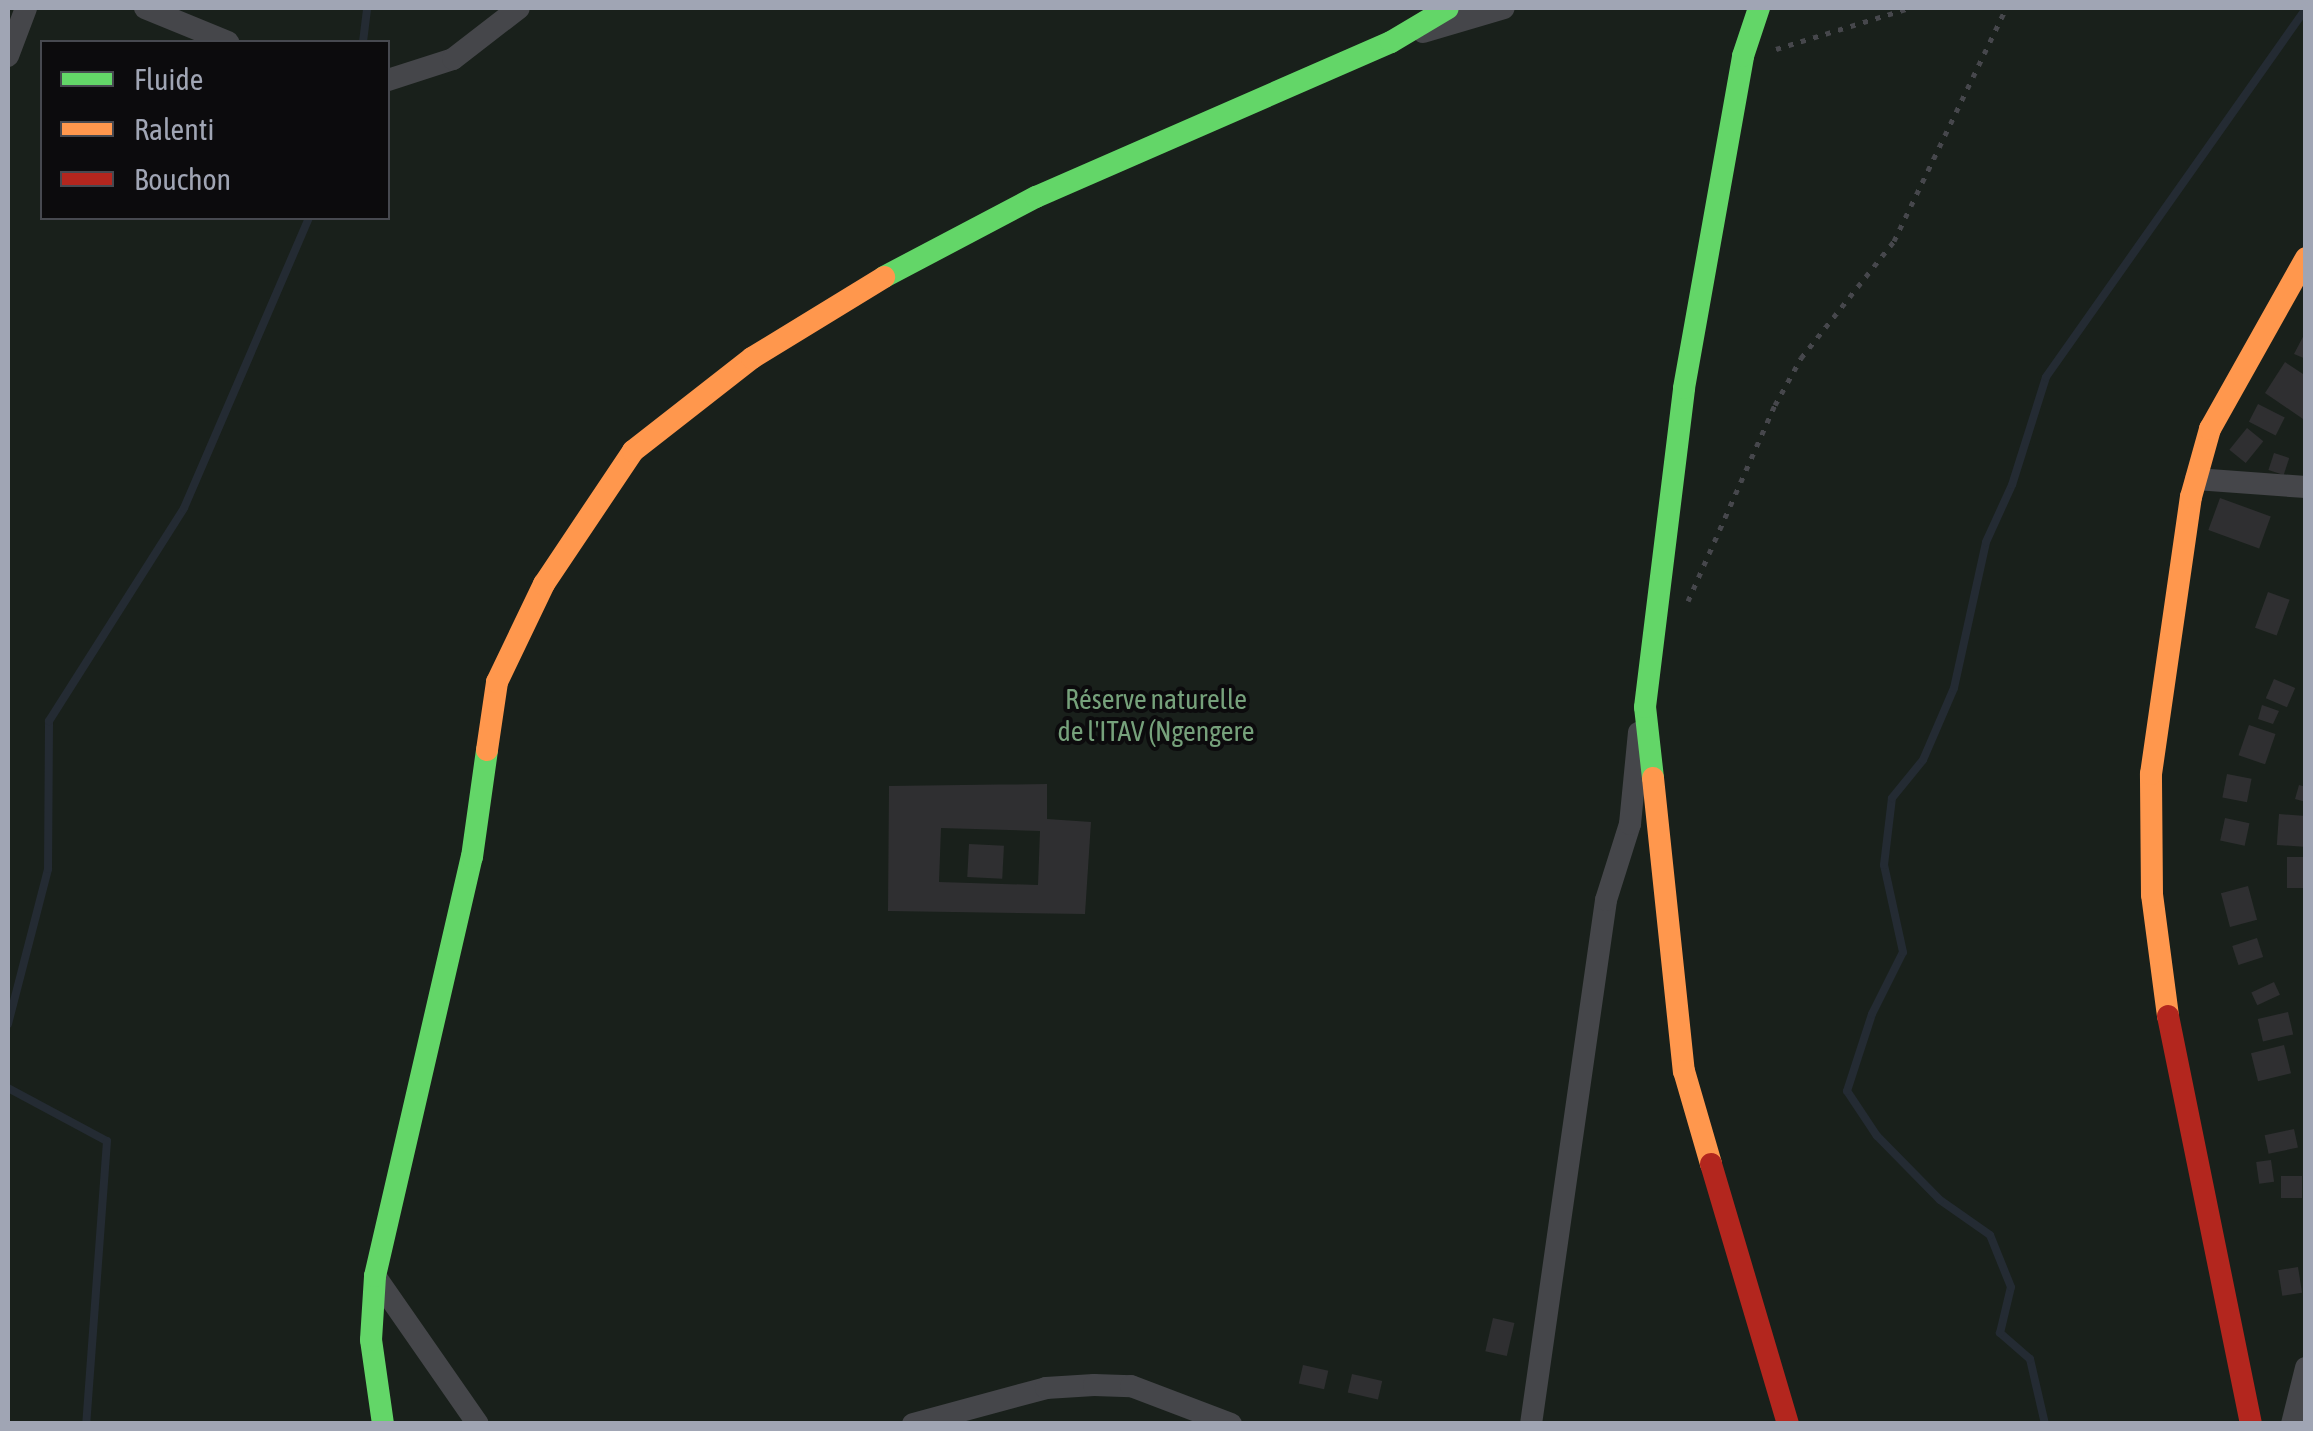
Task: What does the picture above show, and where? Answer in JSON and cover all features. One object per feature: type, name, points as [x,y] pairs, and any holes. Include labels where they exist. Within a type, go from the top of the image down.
[{"type":"street","points":[[8,56],[26,8]]},
{"type":"street","points":[[144,8],[223,40]]},
{"type":"street","points":[[390,79],[453,59],[519,8]]},
{"type":"street","points":[[1391,42],[1448,8]]},
{"type":"street","points":[[383,1424],[371,1340],[375,1276],[472,857],[497,682],[544,584],[633,452],[752,358],[856,292],[1036,196],[1391,42],[1504,8]]},
{"type":"street","points":[[1530,1424],[1606,900],[1630,824],[1684,388],[1743,56],[1760,8]]},
{"type":"street","points":[[2252,1424],[2169,1023],[2152,895],[2151,774],[2196,480],[2210,430],[2306,258]]},
{"type":"street","points":[[2196,480],[2306,486]]},
{"type":"street","points":[[1644,707],[1684,1071],[1788,1424]]},
{"type":"street","points":[[375,1276],[478,1424]]},
{"type":"street","points":[[2292,1424],[2306,1368]]},
{"type":"street","points":[[913,1424],[1046,1388],[1094,1385],[1131,1386],[1231,1424]]},
{"type":"path","points":[[1743,56],[1910,8]]},
{"type":"path","points":[[1685,607],[1775,404],[1802,358],[1894,242],[2006,8]]},
{"type":"green space","name":"Réserve naturelle de l'ITAV (Ngengere","points":[[8,8],[2305,8],[2305,1423],[8,1423]]},
{"type":"building","points":[[2306,331],[2306,359],[2294,354]]},
{"type":"building","points":[[2285,362],[2306,376],[2303,419],[2265,393]]},
{"type":"building","points":[[2258,404],[2285,418],[2276,435],[2249,422]]},
{"type":"building","points":[[2247,428],[2263,441],[2246,463],[2229,450]]},
{"type":"building","points":[[2274,453],[2289,458],[2284,475],[2268,470]]},
{"type":"building","points":[[2220,498],[2271,516],[2259,548],[2208,530]]},
{"type":"building","points":[[2268,592],[2290,600],[2277,636],[2255,628]]},
{"type":"building","points":[[2274,679],[2295,688],[2287,707],[2266,698]]},
{"type":"building","points":[[2262,705],[2279,711],[2273,724],[2258,719]]},
{"type":"building","points":[[2249,725],[2275,734],[2265,764],[2239,755]]},
{"type":"building","points":[[2227,774],[2252,779],[2247,802],[2222,798]]},
{"type":"building","points":[[1047,784],[1047,819],[1091,822],[1085,914],[888,911],[889,786]],"holes":[[[941,828],[1040,831],[1038,885],[939,882]]]},
{"type":"building","points":[[2299,785],[2306,787],[2306,802],[2295,799]]},
{"type":"building","points":[[2279,814],[2306,816],[2304,847],[2277,845]]},
{"type":"building","points":[[2225,818],[2249,823],[2245,846],[2220,840]]},
{"type":"building","points":[[969,844],[1004,846],[1002,879],[967,877]]},
{"type":"building","points":[[2287,857],[2306,857],[2306,888],[2287,888]]},
{"type":"building","points":[[2248,886],[2257,920],[2230,927],[2221,893]]},
{"type":"building","points":[[2257,938],[2263,957],[2238,965],[2232,946]]},
{"type":"building","points":[[2274,982],[2280,995],[2257,1005],[2251,993]]},
{"type":"building","points":[[2288,1012],[2293,1034],[2263,1041],[2258,1019]]},
{"type":"building","points":[[2284,1045],[2291,1073],[2258,1081],[2251,1053]]},
{"type":"building","points":[[2294,1129],[2298,1148],[2269,1154],[2265,1135]]},
{"type":"building","points":[[2271,1160],[2274,1182],[2259,1184],[2256,1162]]},
{"type":"building","points":[[2281,1176],[2302,1176],[2302,1198],[2281,1198]]},
{"type":"building","points":[[2298,1267],[2302,1293],[2282,1296],[2278,1270]]},
{"type":"building","points":[[1493,1318],[1514,1323],[1507,1356],[1485,1351]]},
{"type":"building","points":[[1303,1365],[1328,1371],[1324,1389],[1299,1384]]},
{"type":"building","points":[[1352,1374],[1382,1381],[1378,1399],[1348,1393]]},
{"type":"waterway","points":[[363,40],[367,8]]},
{"type":"waterway","points":[[2045,1424],[2030,1359],[2000,1333],[2011,1287],[1990,1235],[1940,1200],[1877,1136],[1847,1091],[1872,1014],[1903,952],[1884,865],[1892,798],[1923,760],[1954,688],[1986,542],[2012,485],[2046,377],[2306,9]]},
{"type":"waterway","points":[[8,1024],[48,869],[49,721],[184,508],[308,220]]},
{"type":"waterway","points":[[8,1088],[107,1141],[86,1424]]},
{"type":"traffic: fast","points":[[884,277],[1036,197],[1391,42],[1448,8]]},
{"type":"traffic: fast","points":[[1653,778],[1645,707],[1684,388],[1743,56],[1759,8]]},
{"type":"traffic: fast","points":[[383,1424],[371,1340],[375,1276],[472,857],[487,750]]},
{"type":"traffic: slow","points":[[2168,1016],[2152,895],[2151,774],[2191,497],[2210,429],[2306,258]]},
{"type":"traffic: slow","points":[[487,750],[497,682],[544,584],[633,451],[752,358],[884,277]]},
{"type":"traffic: slow","points":[[1653,778],[1684,1071],[1711,1164]]},
{"type":"traffic: jam","points":[[2168,1016],[2251,1424]]},
{"type":"traffic: jam","points":[[1711,1164],[1788,1424]]}]
